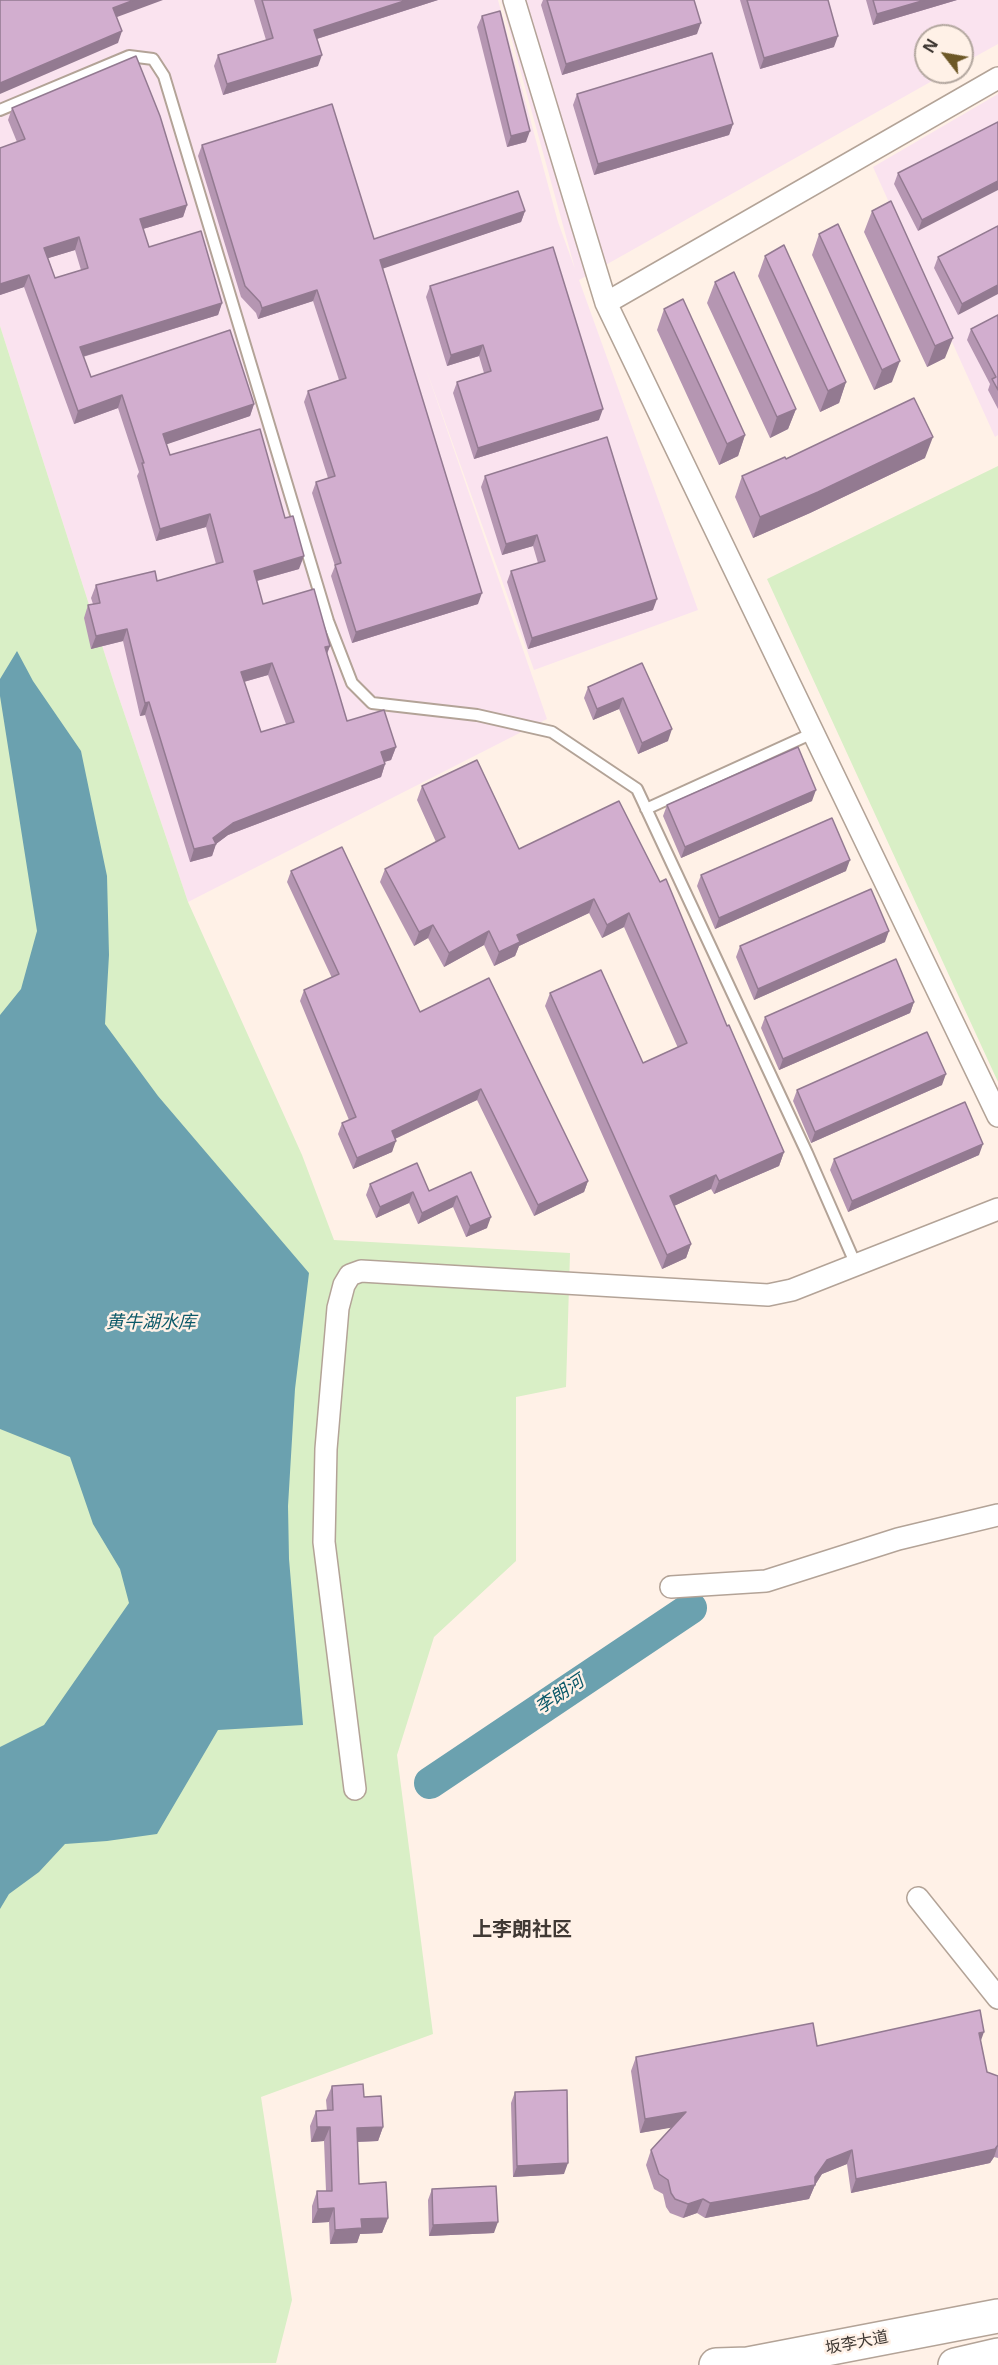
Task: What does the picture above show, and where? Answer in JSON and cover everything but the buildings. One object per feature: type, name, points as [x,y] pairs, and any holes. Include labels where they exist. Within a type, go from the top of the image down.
[{"type":"main road","name":"坂李大道","points":[[716,2365],[748,2364],[998,2316]]},
{"type":"main road","points":[[955,2365],[998,2355]]},
{"type":"street","points":[[514,0],[606,303],[998,1116]]},
{"type":"street","points":[[606,303],[998,78]]},
{"type":"street","points":[[355,1789],[324,1542],[326,1449],[338,1308],[344,1286],[350,1275],[361,1271],[768,1295],[792,1290],[998,1209]]},
{"type":"street","points":[[671,1587],[766,1581],[897,1539],[998,1515]]},
{"type":"street","points":[[918,1898],[998,1998]]},
{"type":"lane","points":[[0,110],[129,56],[153,59],[164,76],[328,621],[352,683],[372,703],[477,716],[552,732],[637,789],[802,1142],[856,1265]]},
{"type":"lane","points":[[646,809],[813,733]]},
{"type":"shaded area","points":[[0,0],[498,0],[558,222],[575,269],[501,0],[998,0],[998,44],[974,57],[974,24],[914,24],[914,84],[927,84],[579,280],[698,610],[534,670],[425,366],[547,719],[188,902],[115,686],[0,326]]},
{"type":"shaded area","points":[[998,94],[998,435],[995,437],[873,167]]},
{"type":"green space","points":[[0,326],[115,686],[188,902],[302,1155],[334,1240],[570,1253],[566,1387],[516,1397],[516,1561],[434,1637],[397,1755],[433,2034],[261,2097],[292,2300],[276,2363],[0,2365]]},
{"type":"green space","points":[[998,466],[998,1082],[767,579]]},
{"type":"water","name":"黄牛湖水库","points":[[17,651],[33,681],[81,751],[107,876],[109,955],[105,1024],[158,1096],[309,1273],[295,1389],[288,1506],[289,1559],[303,1725],[218,1730],[157,1834],[65,1844],[39,1872],[9,1894],[0,1909],[0,1747],[44,1725],[129,1603],[120,1569],[93,1524],[70,1457],[0,1429],[0,1015],[21,989],[37,931],[0,696],[0,679]]},
{"type":"waterway","name":"李朗河","points":[[430,1783],[691,1608]]},
{"type":"district","name":"上李朗社区","points":[[522,1930]]}]
